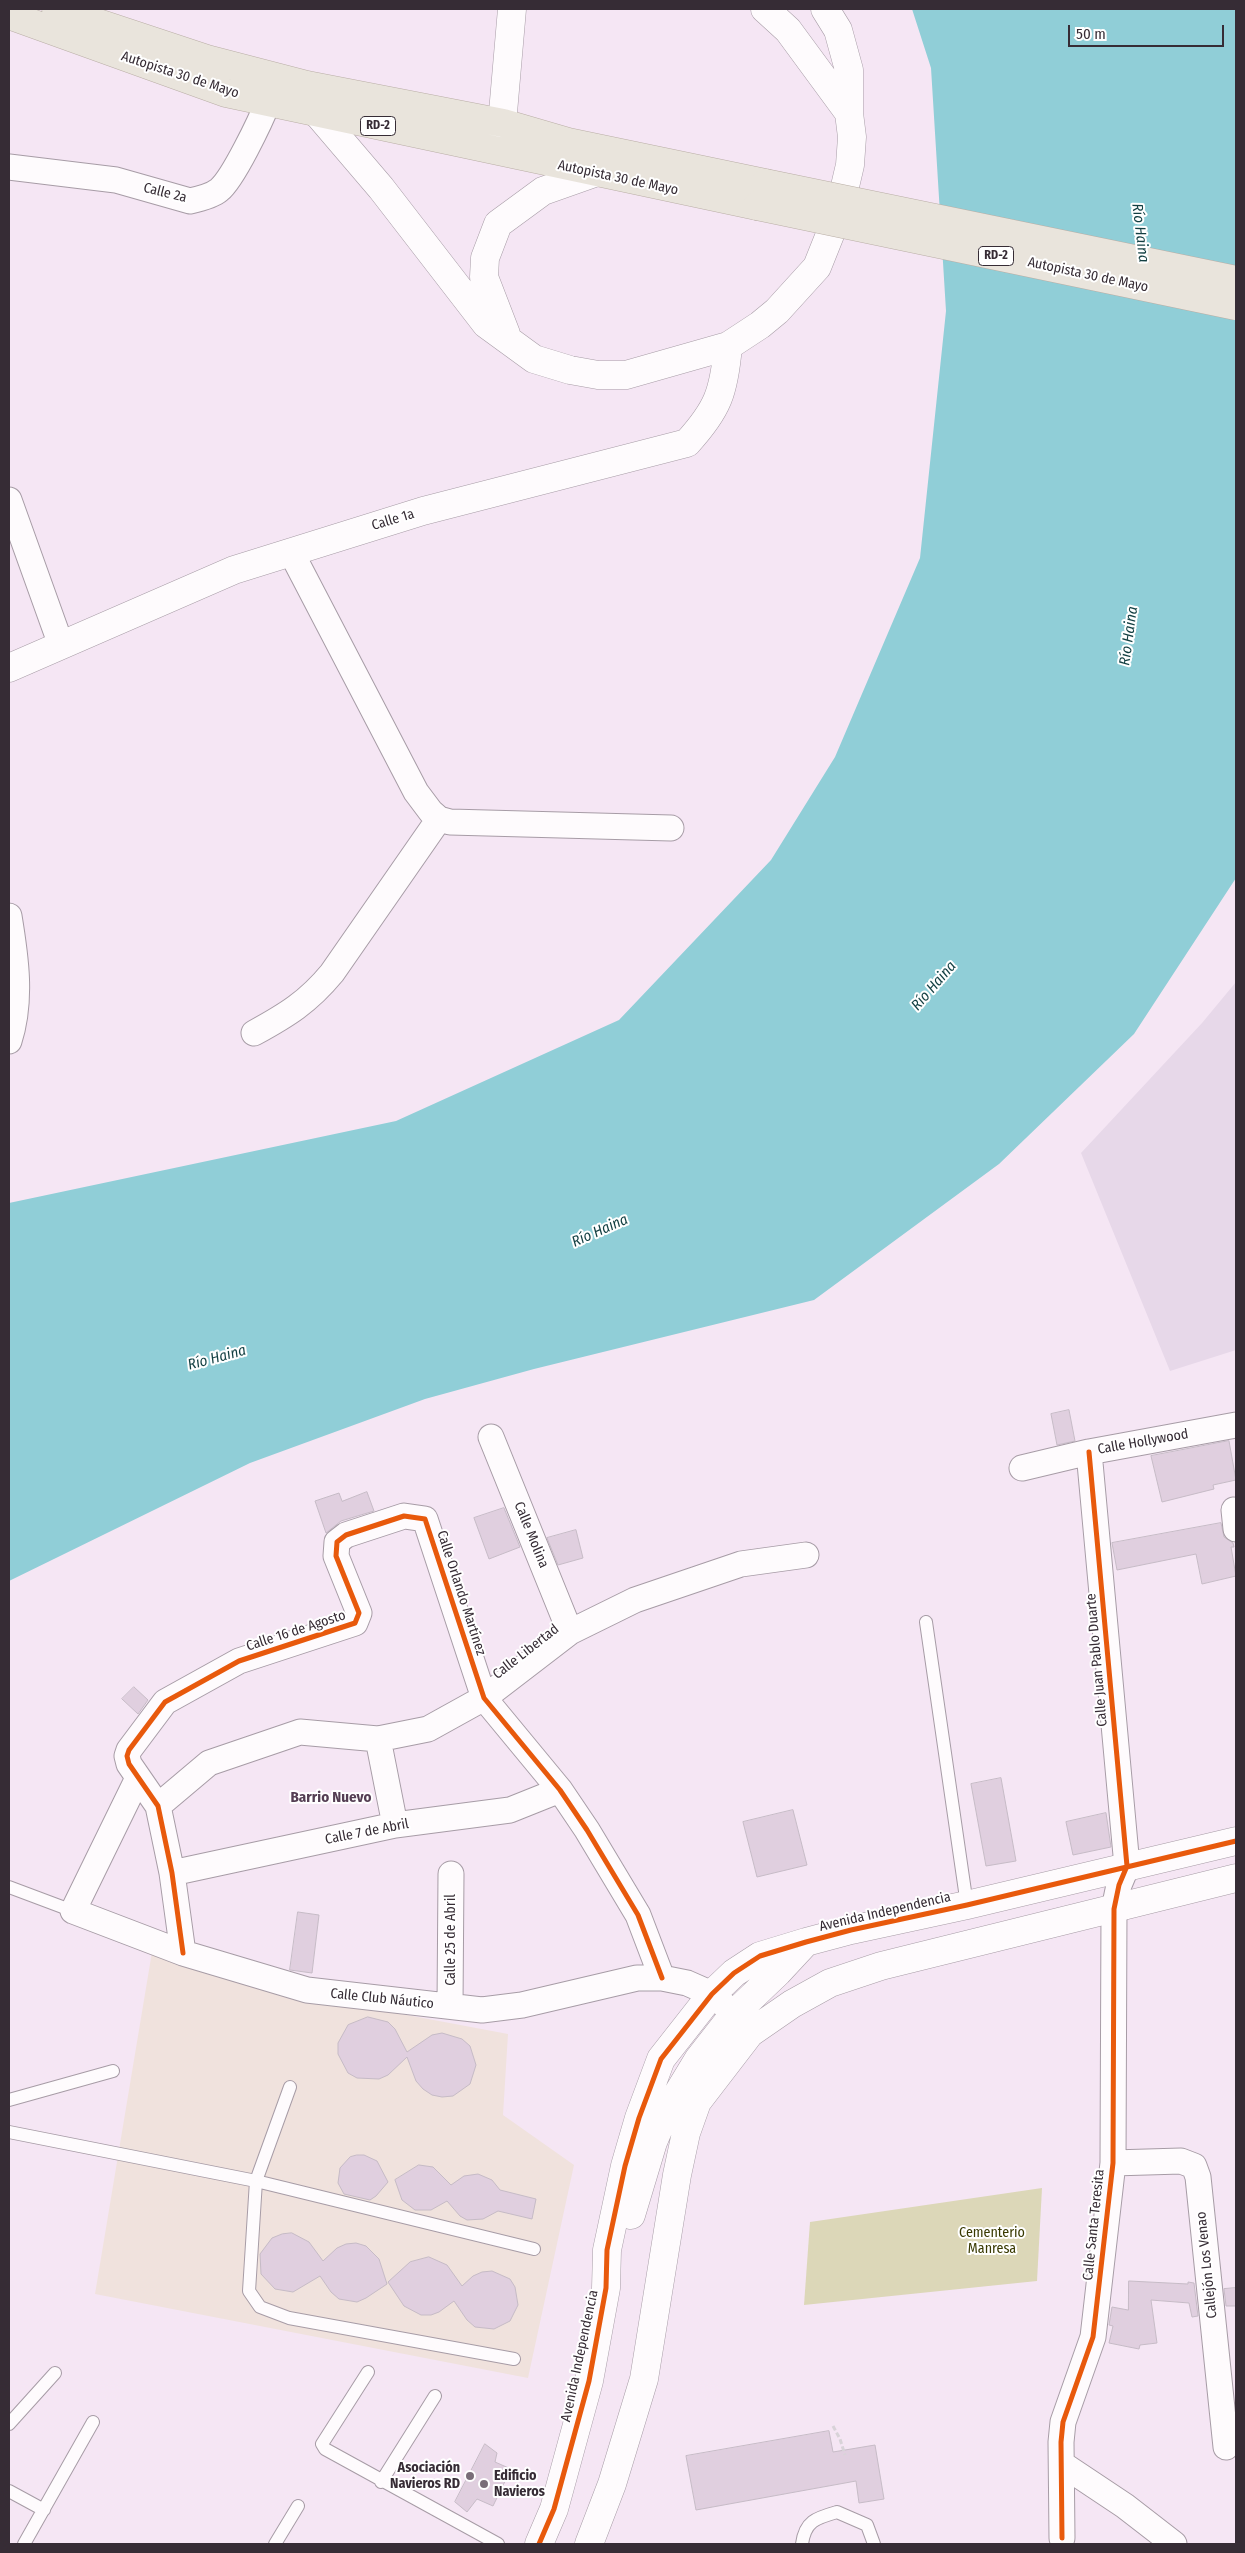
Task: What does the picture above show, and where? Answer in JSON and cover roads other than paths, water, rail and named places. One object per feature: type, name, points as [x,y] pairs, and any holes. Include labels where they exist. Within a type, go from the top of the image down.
[{"type":"highway","name":"Autopista 30 de Mayo","points":[[56,9],[207,59],[307,85],[503,123],[761,195],[1236,306]]},
{"type":"highway","name":"Autopista 30 de Mayo","points":[[9,15],[226,93],[594,173],[761,195],[1236,280]]},
{"type":"street","points":[[500,152],[512,9]]},
{"type":"street","points":[[764,9],[788,30],[849,113]]},
{"type":"street","points":[[317,113],[381,188],[486,324],[534,359],[570,370],[598,375],[626,375],[728,346],[777,311],[818,267],[839,212],[850,165],[852,137],[849,113],[849,70],[838,30],[826,9]]},
{"type":"street","name":"Calle 2a","points":[[9,167],[116,180],[190,201],[219,190],[230,177],[268,102]]},
{"type":"street","points":[[509,340],[484,277],[488,249],[498,224],[543,190],[594,173]]},
{"type":"street","name":"Calle 1a","points":[[9,668],[234,570],[423,511],[687,443],[708,419],[721,392],[728,346]]},
{"type":"street","points":[[9,500],[61,645]]},
{"type":"street","points":[[291,552],[416,792],[431,812],[439,819],[477,824],[671,828]]},
{"type":"street","points":[[254,1033],[294,1011],[315,994],[332,973],[439,819]]},
{"type":"street","points":[[9,916],[18,996],[15,1023],[9,1041]]},
{"type":"street","name":"Calle Hollywood","points":[[1022,1468],[1089,1452],[1236,1426]]},
{"type":"street","name":"Calle Molina","points":[[491,1438],[570,1632]]},
{"type":"street","name":"Calle Juan Pablo Duarte","points":[[1089,1452],[1128,1866]]},
{"type":"street","name":"Calle 16 de Agosto","points":[[138,1778],[128,1764],[127,1756],[165,1702],[239,1661],[355,1623],[359,1613],[336,1556],[337,1542],[346,1535],[404,1516],[425,1519]]},
{"type":"street","name":"Calle Orlando Martínez","points":[[425,1519],[484,1698],[560,1790],[587,1830],[638,1915],[662,1978]]},
{"type":"street","name":"Calle Libertad","points":[[158,1806],[209,1763],[300,1732],[378,1739],[428,1729],[484,1698],[570,1632],[634,1600],[741,1564],[806,1555]]},
{"type":"street","points":[[378,1739],[394,1826]]},
{"type":"street","points":[[73,1911],[138,1778],[158,1806],[172,1873],[183,1953]]},
{"type":"street","name":"Calle 7 de Abril","points":[[172,1873],[394,1826],[510,1810],[560,1790]]},
{"type":"street","name":"Avenida Independencia","points":[[539,2544],[554,2509],[589,2381],[606,2288],[607,2250],[625,2166],[642,2109],[661,2059],[712,1994],[734,1973],[760,1956],[806,1942],[1236,1841]]},
{"type":"street","name":"Calle Santa Teresita","points":[[1062,2538],[1063,2422],[1093,2337],[1113,2162],[1114,1909],[1119,1885],[1128,1866]]},
{"type":"street","name":"Calle 25 de Abril","points":[[450,2006],[451,1874]]},
{"type":"street","name":"Avenida Independencia","points":[[606,2288],[621,2249],[653,2142],[664,2116],[698,2060],[742,2023],[792,2004],[830,1983],[881,1966],[1236,1878]]},
{"type":"street","name":"Calle Club Náutico","points":[[73,1911],[183,1953],[307,1990],[482,2010],[500,2008],[637,1978],[662,1978],[687,1983],[712,1994],[742,2023]]},
{"type":"street","points":[[874,1925],[881,1966]]},
{"type":"street","name":"Avenida Independencia","points":[[588,2544],[612,2484],[644,2379],[686,2133],[697,2102],[742,2023],[778,1972],[806,1942]]},
{"type":"street","name":"Callejón Los Venao","points":[[1113,2162],[1181,2161],[1194,2166],[1198,2177],[1226,2447]]},
{"type":"street","points":[[1062,2464],[1125,2506],[1174,2544]]},
{"type":"lane","points":[[926,1622],[968,1905]]},
{"type":"lane","name":"Calle Club Náutico","points":[[9,1888],[73,1911]]},
{"type":"lane","points":[[9,2100],[113,2071]]},
{"type":"lane","points":[[290,2086],[256,2180],[249,2291],[260,2307],[289,2318],[514,2359]]},
{"type":"lane","points":[[9,2132],[256,2180],[534,2249]]},
{"type":"lane","points":[[368,2372],[322,2444],[331,2453],[381,2482],[498,2544]]},
{"type":"lane","points":[[9,2424],[54,2373]]},
{"type":"lane","points":[[381,2482],[435,2396]]},
{"type":"lane","points":[[24,2544],[94,2422]]},
{"type":"lane","points":[[9,2491],[44,2510]]},
{"type":"lane","points":[[275,2544],[298,2506]]},
{"type":"lane","points":[[802,2544],[804,2533],[815,2518],[837,2512],[867,2525],[874,2544]]},
{"type":"water","name":"Río Haina","points":[[912,9],[1236,9],[1236,878],[1134,1034],[999,1164],[814,1300],[534,1369],[425,1399],[250,1463],[9,1581],[9,1203],[396,1121],[619,1020],[771,860],[835,757],[920,558],[946,311],[931,68]]},
{"type":"place","name":"Asociación Navieros RD","points":[[470,2476]]},
{"type":"place","name":"Edificio Navieros","points":[[484,2484]]},
{"type":"district","name":"Barrio Nuevo","points":[[331,1798]]},
{"type":"park label","name":"Cementerio Manresa","points":[[992,2242]]}]
